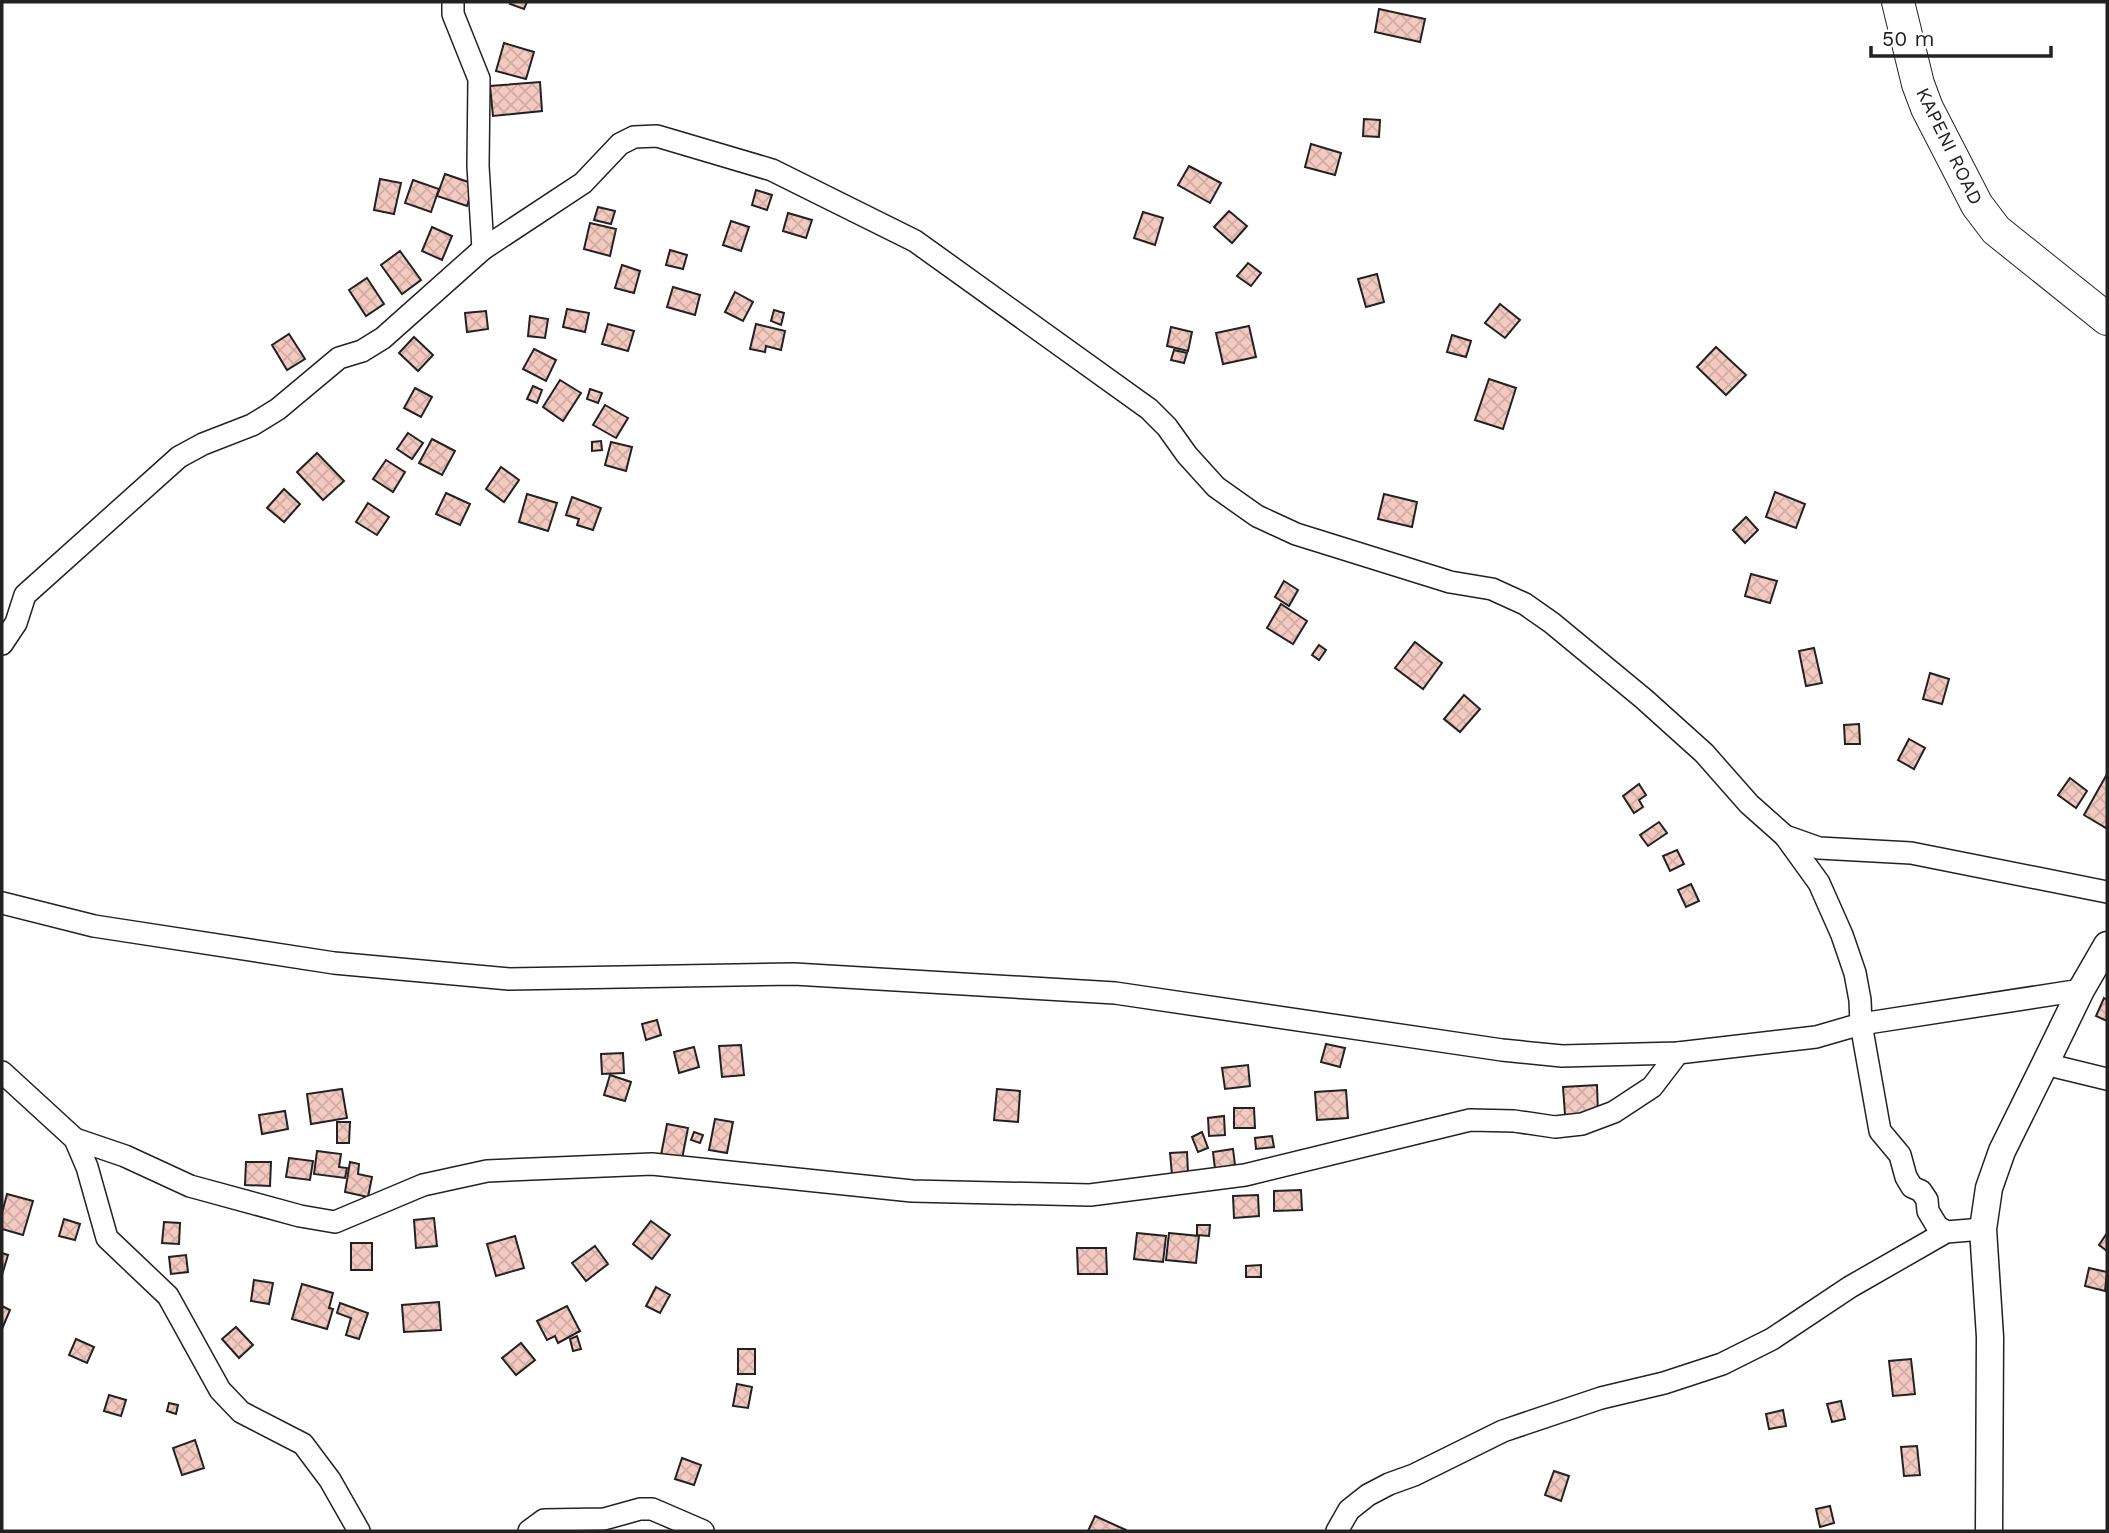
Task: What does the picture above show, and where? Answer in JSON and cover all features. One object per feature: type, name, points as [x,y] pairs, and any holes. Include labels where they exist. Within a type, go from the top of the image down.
[{"type":"main road","name":"KAPENI ROAD","points":[[1898,2],[1918,84],[1927,108],[1977,205],[1996,230],[2107,319]]},
{"type":"street","points":[[453,2],[453,15],[480,79],[478,166],[483,249]]},
{"type":"street","points":[[2,644],[16,623],[26,595],[179,457],[203,444],[252,425],[278,409],[339,358],[362,351],[383,338],[483,249],[583,183],[620,144],[634,136],[657,136],[772,170],[915,241],[1149,409],[1216,487],[1257,516],[1296,534],[1450,582],[1492,589],[1525,604],[1552,622],[1704,753],[1749,804],[1785,836],[1819,883],[1842,934],[1855,973],[1880,1130],[1900,1155],[1906,1177],[1912,1187],[1921,1191],[1927,1200],[1928,1211],[1937,1226],[1945,1232]]},
{"type":"street","points":[[1785,836],[1819,848],[1911,853],[2107,892]]},
{"type":"street","points":[[2,902],[94,926],[334,963],[509,979],[794,974],[1115,993],[1502,1050],[1562,1056],[1678,1053],[1816,1037],[1861,1024],[2081,990]]},
{"type":"street","points":[[1989,1531],[1990,1337],[1983,1229],[1989,1188],[2002,1151],[2081,990],[2107,945]]},
{"type":"street","points":[[75,1139],[125,1156],[190,1186],[276,1210],[335,1222],[423,1185],[487,1171],[652,1164],[912,1191],[1090,1195],[1245,1175],[1470,1120],[1514,1121],[1555,1126],[1582,1124],[1614,1112],[1653,1087],[1678,1053]]},
{"type":"street","points":[[2045,1063],[2107,1079]]},
{"type":"street","points":[[2,1072],[75,1139],[88,1167],[107,1238],[168,1296],[220,1390],[241,1412],[303,1444],[330,1480],[359,1531]]},
{"type":"street","points":[[1337,1531],[1349,1510],[1368,1495],[1389,1484],[1425,1470],[1503,1431],[1601,1398],[1664,1383],[1722,1364],[1772,1339],[1850,1287],[1945,1232],[1983,1229]]},
{"type":"street","points":[[529,1531],[544,1520],[604,1518],[640,1508],[652,1508],[666,1513],[703,1531]]},
{"type":"building","points":[[527,2],[524,9],[510,4]]},
{"type":"building","points":[[1379,9],[1425,19],[1420,42],[1375,32]]},
{"type":"building","points":[[504,43],[534,52],[526,79],[496,71]]},
{"type":"building","points":[[540,82],[542,111],[493,116],[490,86]]},
{"type":"building","points":[[1364,119],[1380,120],[1379,137],[1363,136]]},
{"type":"building","points":[[1311,144],[1341,153],[1335,175],[1305,167]]},
{"type":"building","points":[[1189,166],[1221,183],[1210,203],[1178,185]]},
{"type":"building","points":[[445,174],[474,184],[467,206],[437,196]]},
{"type":"building","points":[[380,179],[401,183],[394,214],[374,210]]},
{"type":"building","points":[[413,180],[439,189],[431,212],[405,203]]},
{"type":"building","points":[[756,190],[772,195],[767,210],[752,205]]},
{"type":"building","points":[[598,207],[615,211],[611,224],[594,220]]},
{"type":"building","points":[[1229,211],[1247,226],[1232,243],[1214,227]]},
{"type":"building","points":[[1143,212],[1163,218],[1155,245],[1134,238]]},
{"type":"building","points":[[788,213],[812,220],[806,238],[783,231]]},
{"type":"building","points":[[731,221],[749,227],[741,251],[723,245]]},
{"type":"building","points":[[590,223],[616,229],[610,256],[584,249]]},
{"type":"building","points":[[432,227],[452,236],[442,260],[422,251]]},
{"type":"building","points":[[670,250],[687,255],[683,269],[666,265]]},
{"type":"building","points":[[400,251],[421,280],[402,294],[381,265]]},
{"type":"building","points":[[1248,263],[1261,273],[1251,286],[1237,276]]},
{"type":"building","points":[[622,265],[640,271],[634,293],[615,288]]},
{"type":"building","points":[[1377,274],[1384,302],[1366,307],[1358,279]]},
{"type":"building","points":[[367,278],[384,304],[366,316],[349,290]]},
{"type":"building","points":[[673,287],[700,295],[695,315],[667,307]]},
{"type":"building","points":[[735,292],[753,302],[743,321],[725,312]]},
{"type":"building","points":[[1500,304],[1520,320],[1505,338],[1485,323]]},
{"type":"building","points":[[567,309],[589,313],[585,332],[563,327]]},
{"type":"building","points":[[774,310],[784,313],[781,325],[771,321]]},
{"type":"building","points":[[486,311],[488,329],[467,332],[465,313]]},
{"type":"building","points":[[530,316],[548,319],[545,338],[528,336]]},
{"type":"building","points":[[608,324],[634,331],[628,351],[602,344]]},
{"type":"building","points":[[756,324],[785,331],[781,350],[766,346],[765,352],[750,349]]},
{"type":"building","points":[[1249,326],[1256,357],[1223,364],[1216,333]]},
{"type":"building","points":[[1171,327],[1192,332],[1188,351],[1167,346]]},
{"type":"building","points":[[289,334],[305,359],[287,370],[272,345]]},
{"type":"building","points":[[1452,335],[1471,341],[1466,357],[1447,352]]},
{"type":"building","points":[[414,337],[433,355],[418,371],[399,353]]},
{"type":"building","points":[[1716,347],[1746,375],[1726,395],[1697,367]]},
{"type":"building","points":[[534,349],[556,360],[546,381],[523,369]]},
{"type":"building","points":[[1174,350],[1187,353],[1184,363],[1171,360]]},
{"type":"building","points":[[1489,379],[1516,388],[1503,429],[1475,420]]},
{"type":"building","points":[[560,380],[581,393],[563,421],[543,407]]},
{"type":"building","points":[[533,386],[542,390],[537,403],[527,399]]},
{"type":"building","points":[[415,388],[432,397],[421,417],[404,408]]},
{"type":"building","points":[[590,389],[602,393],[598,403],[587,399]]},
{"type":"building","points":[[605,405],[628,418],[616,438],[593,425]]},
{"type":"building","points":[[408,433],[423,443],[412,459],[397,449]]},
{"type":"building","points":[[432,439],[455,451],[442,475],[419,463]]},
{"type":"building","points":[[601,441],[602,450],[592,451],[592,442]]},
{"type":"building","points":[[611,442],[632,447],[626,471],[605,465]]},
{"type":"building","points":[[317,453],[344,481],[323,500],[297,472]]},
{"type":"building","points":[[386,460],[405,472],[393,492],[373,479]]},
{"type":"building","points":[[501,467],[519,480],[504,502],[486,489]]},
{"type":"building","points":[[284,489],[300,504],[284,522],[267,508]]},
{"type":"building","points":[[1775,492],[1805,504],[1796,528],[1766,517]]},
{"type":"building","points":[[446,493],[470,504],[460,525],[436,514]]},
{"type":"building","points":[[527,494],[557,503],[548,531],[519,522]]},
{"type":"building","points":[[1384,494],[1417,502],[1412,527],[1378,519]]},
{"type":"building","points":[[572,497],[601,508],[593,530],[577,525],[579,519],[566,515]]},
{"type":"building","points":[[368,503],[389,517],[377,535],[356,522]]},
{"type":"building","points":[[1746,517],[1758,530],[1745,543],[1733,530]]},
{"type":"building","points":[[1751,574],[1777,581],[1770,603],[1745,596]]},
{"type":"building","points":[[1284,581],[1298,590],[1289,606],[1275,597]]},
{"type":"building","points":[[1281,604],[1307,621],[1293,644],[1267,628]]},
{"type":"building","points":[[1415,642],[1442,663],[1423,689],[1395,668]]},
{"type":"building","points":[[1319,645],[1326,650],[1319,660],[1312,655]]},
{"type":"building","points":[[1814,648],[1822,683],[1806,686],[1799,651]]},
{"type":"building","points":[[1930,673],[1949,679],[1942,704],[1923,699]]},
{"type":"building","points":[[1464,695],[1480,709],[1460,732],[1444,719]]},
{"type":"building","points":[[1859,724],[1860,744],[1845,744],[1844,725]]},
{"type":"building","points":[[1909,739],[1925,748],[1914,769],[1898,760]]},
{"type":"building","points":[[2107,774],[2107,826],[2106,828],[2084,815]]},
{"type":"building","points":[[2070,778],[2087,791],[2076,808],[2058,795]]},
{"type":"building","points":[[1639,784],[1646,795],[1639,800],[1643,807],[1634,813],[1623,796]]},
{"type":"building","points":[[1659,822],[1667,833],[1648,846],[1640,835]]},
{"type":"building","points":[[1677,850],[1684,864],[1670,871],[1663,856]]},
{"type":"building","points":[[1691,884],[1699,901],[1686,907],[1678,890]]},
{"type":"building","points":[[2104,998],[2107,1000],[2107,1021],[2096,1016]]},
{"type":"building","points":[[657,1020],[661,1035],[646,1040],[642,1024]]},
{"type":"building","points":[[1326,1044],[1345,1048],[1340,1067],[1321,1062]]},
{"type":"building","points":[[741,1045],[744,1075],[722,1077],[719,1046]]},
{"type":"building","points":[[694,1047],[699,1067],[679,1073],[674,1052]]},
{"type":"building","points":[[623,1053],[624,1073],[602,1074],[601,1054]]},
{"type":"building","points":[[1248,1065],[1250,1086],[1225,1089],[1222,1068]]},
{"type":"building","points":[[610,1075],[631,1082],[625,1101],[604,1095]]},
{"type":"building","points":[[1597,1085],[1598,1114],[1565,1115],[1563,1087]]},
{"type":"building","points":[[342,1089],[347,1118],[311,1124],[307,1094]]},
{"type":"building","points":[[997,1089],[1020,1091],[1018,1122],[994,1120]]},
{"type":"building","points":[[1346,1090],[1348,1118],[1317,1120],[1315,1092]]},
{"type":"building","points":[[1234,1108],[1254,1108],[1255,1128],[1234,1128]]},
{"type":"building","points":[[285,1111],[288,1129],[262,1134],[259,1115]]},
{"type":"building","points":[[1224,1116],[1225,1135],[1209,1136],[1208,1118]]},
{"type":"building","points":[[715,1119],[733,1122],[727,1153],[709,1150]]},
{"type":"building","points":[[337,1122],[350,1122],[349,1143],[337,1143]]},
{"type":"building","points":[[667,1124],[688,1128],[682,1159],[661,1155]]},
{"type":"building","points":[[694,1132],[703,1135],[700,1143],[691,1140]]},
{"type":"building","points":[[1202,1132],[1208,1148],[1198,1152],[1192,1137]]},
{"type":"building","points":[[1272,1136],[1274,1147],[1256,1149],[1255,1138]]},
{"type":"building","points":[[1233,1149],[1235,1165],[1215,1169],[1213,1152]]},
{"type":"building","points":[[317,1151],[341,1154],[339,1167],[347,1168],[345,1178],[314,1174]]},
{"type":"building","points":[[1187,1152],[1188,1173],[1172,1175],[1170,1153]]},
{"type":"building","points":[[289,1158],[313,1161],[310,1180],[286,1177]]},
{"type":"building","points":[[246,1162],[271,1162],[270,1186],[245,1185]]},
{"type":"building","points":[[350,1162],[359,1164],[358,1174],[372,1177],[368,1197],[345,1192]]},
{"type":"building","points":[[1301,1190],[1302,1210],[1274,1211],[1274,1191]]},
{"type":"building","points":[[7,1194],[33,1201],[23,1235],[2,1229],[2,1213]]},
{"type":"building","points":[[1258,1195],[1259,1216],[1234,1218],[1233,1196]]},
{"type":"building","points":[[434,1218],[437,1246],[416,1248],[414,1220]]},
{"type":"building","points":[[64,1219],[80,1224],[75,1240],[59,1236]]},
{"type":"building","points":[[651,1221],[670,1235],[652,1259],[633,1244]]},
{"type":"building","points":[[164,1222],[180,1223],[179,1244],[162,1243]]},
{"type":"building","points":[[1197,1225],[1210,1225],[1209,1236],[1197,1235]]},
{"type":"building","points":[[1137,1233],[1166,1236],[1163,1262],[1134,1259]]},
{"type":"building","points":[[1169,1233],[1199,1236],[1196,1263],[1166,1260]]},
{"type":"building","points":[[2107,1233],[2107,1251],[2099,1245]]},
{"type":"building","points":[[515,1236],[524,1268],[496,1276],[487,1244]]},
{"type":"building","points":[[351,1243],[372,1243],[372,1270],[351,1270]]},
{"type":"building","points":[[595,1246],[608,1264],[586,1281],[572,1263]]},
{"type":"building","points":[[1077,1248],[1106,1248],[1107,1274],[1078,1274]]},
{"type":"building","points":[[2,1253],[8,1255],[2,1275]]},
{"type":"building","points":[[186,1255],[188,1272],[171,1274],[169,1257]]},
{"type":"building","points":[[1261,1265],[1261,1277],[1246,1277],[1246,1266]]},
{"type":"building","points":[[2089,1268],[2107,1272],[2105,1291],[2085,1286]]},
{"type":"building","points":[[254,1280],[273,1283],[269,1304],[251,1301]]},
{"type":"building","points":[[302,1284],[333,1293],[329,1308],[333,1309],[327,1329],[292,1319]]},
{"type":"building","points":[[656,1287],[670,1295],[660,1313],[646,1306]]},
{"type":"building","points":[[439,1302],[441,1330],[404,1332],[402,1305]]},
{"type":"building","points":[[340,1303],[368,1313],[359,1339],[346,1335],[351,1318],[337,1313]]},
{"type":"building","points":[[2,1306],[10,1310],[2,1329]]},
{"type":"building","points":[[567,1306],[580,1331],[558,1343],[555,1336],[547,1340],[537,1321]]},
{"type":"building","points":[[236,1327],[253,1345],[239,1358],[222,1339]]},
{"type":"building","points":[[577,1336],[581,1349],[573,1351],[570,1339]]},
{"type":"building","points":[[76,1339],[94,1347],[87,1363],[69,1355]]},
{"type":"building","points":[[521,1343],[535,1360],[516,1375],[502,1358]]},
{"type":"building","points":[[738,1349],[755,1349],[755,1374],[738,1374]]},
{"type":"building","points":[[1911,1359],[1915,1394],[1893,1396],[1889,1361]]},
{"type":"building","points":[[737,1384],[752,1387],[748,1408],[733,1406]]},
{"type":"building","points":[[109,1395],[126,1400],[121,1416],[104,1411]]},
{"type":"building","points":[[1841,1401],[1845,1419],[1832,1422],[1827,1404]]},
{"type":"building","points":[[169,1403],[178,1405],[176,1414],[167,1411]]},
{"type":"building","points":[[1783,1410],[1786,1426],[1769,1429],[1766,1414]]},
{"type":"building","points":[[195,1440],[204,1468],[182,1475],[173,1448]]},
{"type":"building","points":[[1917,1446],[1920,1475],[1904,1476],[1901,1447]]},
{"type":"building","points":[[682,1458],[701,1465],[694,1485],[675,1479]]},
{"type":"building","points":[[1554,1471],[1569,1476],[1561,1501],[1545,1495]]},
{"type":"building","points":[[1830,1506],[1834,1523],[1820,1527],[1816,1509]]},
{"type":"building","points":[[1095,1516],[1126,1530],[1126,1531],[1088,1531]]}]
